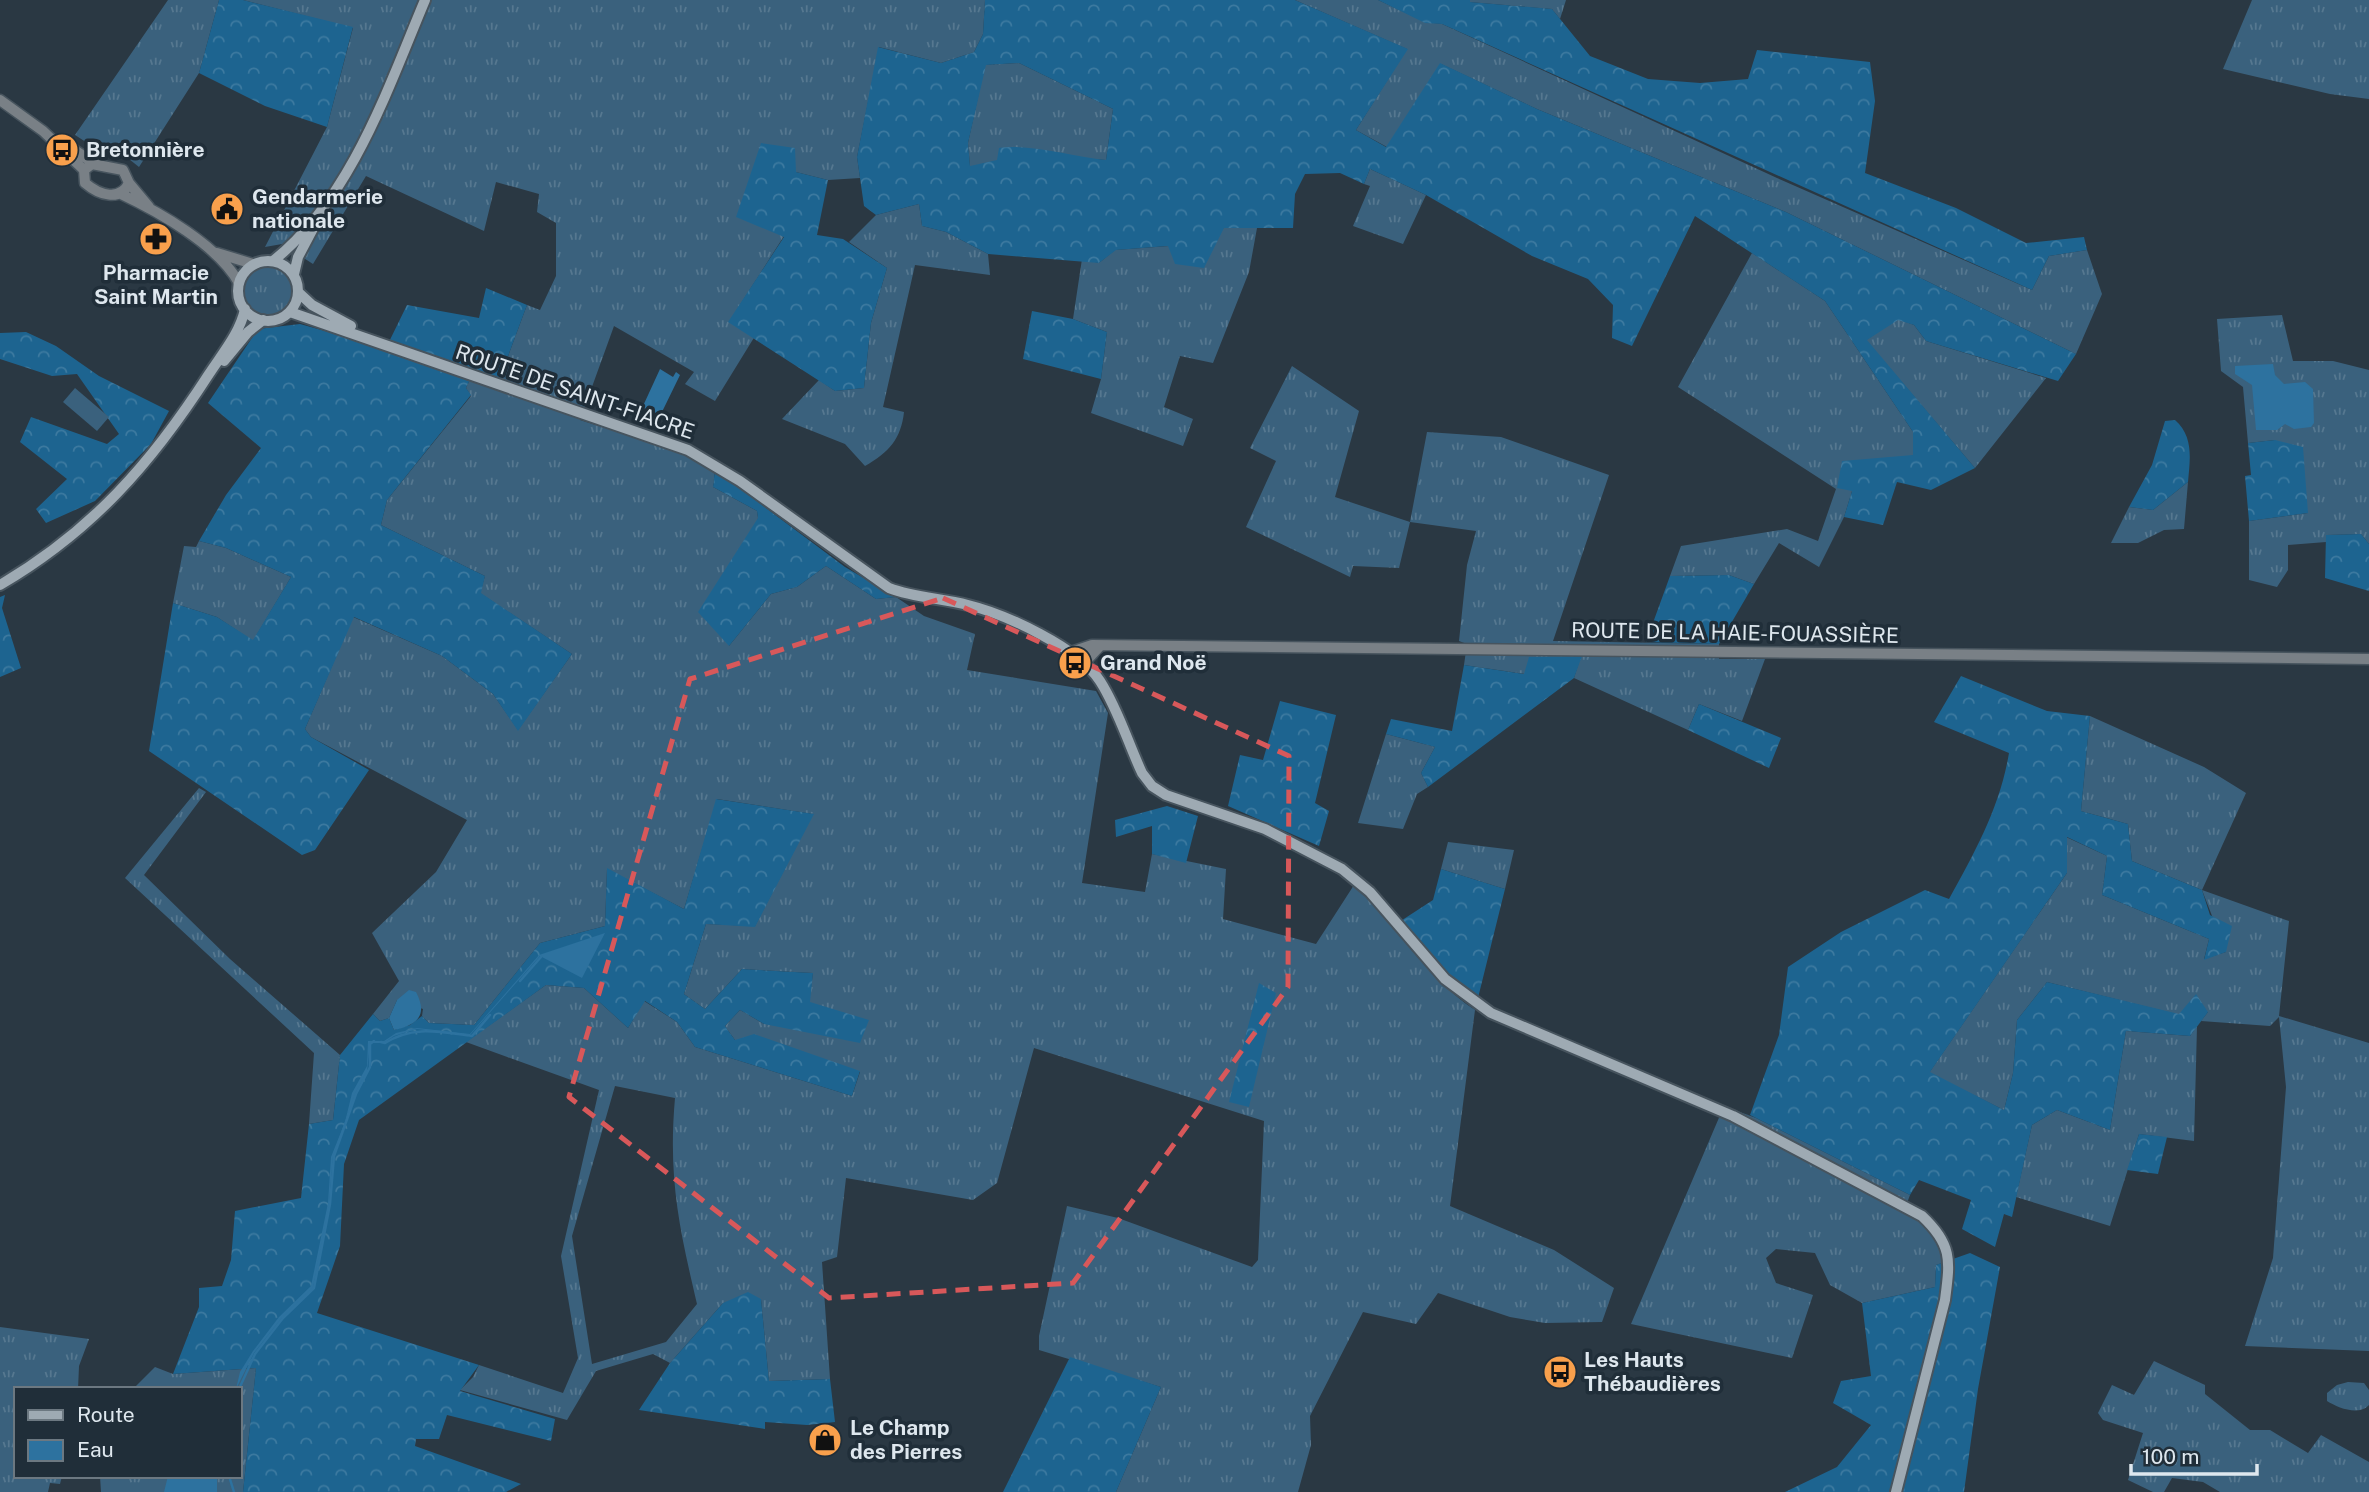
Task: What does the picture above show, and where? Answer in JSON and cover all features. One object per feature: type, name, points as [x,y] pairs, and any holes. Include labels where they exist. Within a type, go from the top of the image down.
[{"type":"main road","points":[[294,274],[298,257],[379,109],[425,0]]},
{"type":"main road","points":[[273,261],[288,267],[294,274],[299,293],[290,312],[277,320],[263,320],[245,309],[239,297],[239,282],[253,264],[273,261],[287,250],[330,197]]},
{"type":"main road","name":"ROUTE DE SAINT-FIACRE","points":[[299,293],[312,305],[381,342]]},
{"type":"main road","points":[[188,407],[238,328],[245,309]]},
{"type":"main road","name":"ROUTE DE SAINT-FIACRE","points":[[290,312],[381,342],[499,387],[688,450],[740,481],[889,588],[911,595],[976,607],[1071,652],[1085,662],[1101,682],[1139,765],[1152,786],[1172,797],[1265,829],[1342,869],[1370,892],[1434,968],[1477,1005],[1514,1024],[1733,1116],[1922,1216],[1938,1233],[1949,1259],[1945,1300],[1896,1492]]},
{"type":"main road","points":[[0,585],[46,558],[96,517],[142,467],[248,332],[263,320]]},
{"type":"street","points":[[0,100],[95,164],[122,170],[150,208]]},
{"type":"street","points":[[43,131],[84,170]]},
{"type":"street","points":[[84,170],[95,164]]},
{"type":"street","points":[[84,170],[83,181],[89,187],[107,194],[121,194],[150,208],[211,251],[232,270],[239,282]]},
{"type":"street","points":[[121,194],[129,183]]},
{"type":"street","points":[[211,251],[253,264]]},
{"type":"street","name":"ROUTE DE LA HAIE-FOUASSIÈRE","points":[[1071,652],[1083,646],[1100,646],[2369,659]]},
{"type":"street","points":[[1085,662],[1100,646]]},
{"type":"highlighted area","points":[[943,598],[1289,756],[1288,987],[1073,1283],[829,1298],[569,1097],[690,679]]},
{"type":"green space","points":[[168,0],[219,0],[199,73],[139,167],[129,159],[103,153],[75,135]]},
{"type":"green space","points":[[219,0],[243,0],[353,27],[327,127],[265,106],[199,73]]},
{"type":"green space","points":[[243,0],[985,0],[983,34],[974,52],[941,63],[879,47],[857,157],[860,178],[828,180],[796,172],[784,236],[729,322],[755,336],[715,401],[685,384],[694,372],[614,326],[580,420],[669,448],[715,470],[713,487],[757,511],[758,518],[729,646],[771,594],[797,587],[826,566],[876,599],[896,597],[924,616],[975,634],[967,670],[1096,691],[1108,713],[1082,883],[1145,892],[1152,854],[1226,869],[1223,919],[1316,944],[1354,885],[1441,983],[1475,1010],[1450,1206],[1554,1250],[1614,1288],[1602,1322],[1545,1323],[1510,1317],[1438,1293],[1416,1324],[1363,1312],[1310,1416],[1311,1445],[1298,1492],[1116,1492],[1161,1387],[1039,1350],[1039,1336],[1067,1206],[1118,1218],[1252,1267],[1258,1260],[1264,1121],[1034,1048],[997,1183],[973,1200],[846,1178],[837,1257],[822,1262],[830,1379],[769,1381],[761,1299],[723,1303],[670,1363],[653,1354],[596,1371],[567,1420],[460,1390],[473,1377],[479,1365],[563,1393],[578,1358],[561,1256],[599,1090],[466,1042],[546,985],[584,988],[628,1028],[644,1001],[677,1022],[695,1047],[852,1096],[860,1072],[735,1040],[725,1026],[740,1010],[764,1024],[809,1002],[813,973],[742,969],[705,1009],[684,994],[706,924],[755,926],[813,814],[717,799],[684,909],[607,869],[605,926],[540,943],[474,1025],[429,1023],[422,1016],[423,1009],[397,1000],[389,1018],[380,1021],[373,1014],[399,981],[372,933],[436,872],[467,820],[311,737],[305,729],[353,617],[442,656],[493,694],[518,730],[572,654],[480,593],[485,576],[381,525],[387,500],[471,396],[466,388],[475,369],[500,378],[527,305],[540,310],[556,276],[556,223],[537,212],[539,194],[496,182],[484,231],[366,176],[313,264],[282,244],[265,247],[327,127],[353,28]],"holes":[[[615,1086],[675,1098],[674,1178],[685,1251],[697,1304],[666,1342],[592,1364],[572,1236]]]},
{"type":"green space","points":[[985,0],[1295,0],[1408,49],[1356,130],[1386,147],[1440,63],[1537,109],[1786,212],[2076,354],[2058,381],[1926,341],[1914,325],[1898,320],[1867,340],[1975,468],[1931,490],[1897,482],[1883,525],[1844,517],[1852,491],[1837,488],[1842,461],[1913,455],[1913,432],[1825,301],[1695,216],[1632,346],[1612,338],[1613,305],[1588,279],[1532,256],[1426,195],[1370,169],[1364,184],[1340,173],[1305,174],[1295,194],[1293,228],[1224,228],[1204,268],[1175,264],[1168,246],[1116,250],[1099,263],[988,254],[946,232],[922,226],[919,204],[876,215],[864,206],[857,157],[878,47],[941,63],[974,52],[983,34]],"holes":[[[1019,63],[1113,109],[1106,160],[1011,147],[999,148],[997,160],[970,166],[968,143],[986,65]]]},
{"type":"green space","points":[[1295,0],[1378,0],[1425,22],[1442,24],[1777,178],[2032,290],[2049,256],[2087,250],[2102,294],[2076,354],[1786,212],[1537,109],[1441,64],[1387,147],[1356,130],[1407,49]]},
{"type":"green space","points":[[1378,0],[1470,0],[1552,9],[1590,56],[1648,79],[1700,83],[1748,79],[1757,50],[1870,62],[1875,101],[1865,173],[1956,208],[2026,243],[2084,237],[2087,250],[2049,256],[2032,290],[1442,24],[1425,23]]},
{"type":"green space","points":[[1566,0],[1560,19],[1552,9],[1469,2]]},
{"type":"green space","points":[[2252,0],[2369,0],[2369,99],[2330,94],[2223,69]]},
{"type":"green space","points":[[1019,63],[1113,109],[1106,160],[1038,158],[970,167],[968,143],[985,65]]},
{"type":"green space","points":[[761,143],[795,148],[796,172],[828,180],[817,235],[843,239],[887,268],[871,323],[864,388],[835,391],[728,322],[784,237],[736,217]]},
{"type":"green space","points":[[1370,169],[1426,195],[1403,244],[1353,226],[1370,186],[1364,184]]},
{"type":"green space","points":[[919,204],[922,226],[946,232],[988,254],[990,275],[915,265],[883,407],[904,412],[900,430],[892,444],[865,466],[845,444],[782,419],[819,380],[835,391],[864,388],[871,323],[887,268],[849,242],[876,215]]},
{"type":"green space","points":[[1224,228],[1257,228],[1249,272],[1213,363],[1180,356],[1164,407],[1193,419],[1183,446],[1091,413],[1101,379],[1107,332],[1073,319],[1082,259],[1099,263],[1115,250],[1169,246]]},
{"type":"green space","points":[[1752,253],[1825,301],[1913,432],[1913,455],[1852,491],[1844,517],[1819,567],[1779,543],[1754,584],[1729,575],[1670,576],[1681,546],[1787,529],[1818,541],[1836,489],[1678,387]]},
{"type":"green space","points":[[268,267],[285,274],[292,291],[285,308],[268,315],[251,308],[244,291],[251,274]]},
{"type":"green space","points":[[486,288],[527,305],[500,378],[475,369],[466,388],[471,395],[387,500],[381,525],[485,576],[481,593],[572,654],[518,731],[493,694],[442,656],[354,617],[305,729],[311,737],[369,770],[315,850],[302,855],[149,751],[173,603],[217,617],[253,640],[291,577],[226,548],[199,541],[226,495],[261,448],[208,403],[258,329],[300,324],[386,348],[407,305],[479,318]]},
{"type":"green space","points":[[1032,311],[1073,319],[1107,332],[1101,379],[1023,359]]},
{"type":"green space","points":[[2282,315],[2293,361],[2333,361],[2369,370],[2369,544],[2361,534],[2327,535],[2326,542],[2288,545],[2288,570],[2277,587],[2249,580],[2249,521],[2308,513],[2275,440],[2248,443],[2243,387],[2221,371],[2217,319]]},
{"type":"green space","points":[[1898,319],[1914,325],[1926,341],[2046,378],[1975,468],[1866,340]]},
{"type":"green space","points":[[26,332],[56,346],[99,376],[169,411],[151,444],[95,501],[46,523],[36,509],[67,479],[20,442],[31,417],[107,444],[119,434],[77,374],[52,376],[0,359],[0,333]]},
{"type":"green space","points":[[1292,366],[1359,411],[1335,497],[1410,522],[1399,568],[1353,566],[1350,577],[1246,527],[1276,461],[1250,448]]},
{"type":"green space","points":[[75,388],[109,417],[97,431],[63,402]]},
{"type":"green space","points":[[2175,420],[2188,441],[2188,482],[2153,510],[2129,507],[2152,465],[2165,421]]},
{"type":"green space","points":[[1427,432],[1501,437],[1609,475],[1553,641],[1719,644],[1719,659],[1765,659],[1742,721],[1699,704],[1688,730],[1574,678],[1581,656],[1525,674],[1464,665],[1467,644],[1459,641],[1467,565],[1476,531],[1410,522]]},
{"type":"green space","points":[[2275,440],[2303,447],[2308,513],[2249,521],[2245,476],[2251,475],[2248,443]]},
{"type":"green space","points":[[715,470],[845,567],[896,597],[876,599],[826,566],[797,587],[771,594],[729,646],[698,612],[758,518],[757,511],[713,487]]},
{"type":"green space","points":[[2188,482],[2184,529],[2164,530],[2138,543],[2111,543],[2129,507],[2153,510]]},
{"type":"green space","points":[[2361,534],[2369,544],[2369,591],[2325,578],[2326,535]]},
{"type":"green space","points":[[199,541],[226,548],[291,577],[253,641],[217,617],[173,603],[184,546],[196,547]]},
{"type":"green space","points":[[1729,575],[1754,584],[1719,644],[1646,642],[1670,576]]},
{"type":"green space","points":[[5,595],[2,608],[21,668],[0,677],[0,597]]},
{"type":"green space","points":[[1582,656],[1574,678],[1428,787],[1421,773],[1435,747],[1386,734],[1391,719],[1452,731],[1464,665],[1524,674],[1529,657]]},
{"type":"green space","points":[[1961,676],[2047,711],[2090,716],[2081,811],[2128,824],[2132,861],[2202,890],[2210,915],[2232,926],[2226,952],[2204,960],[2209,939],[2102,895],[2107,856],[2067,837],[2067,873],[1930,1072],[2004,1110],[2013,1073],[2017,1020],[2047,982],[2179,1014],[2196,994],[2208,1012],[2190,1036],[2126,1031],[2110,1130],[2057,1110],[2032,1125],[2012,1217],[2004,1214],[1995,1247],[1962,1229],[1971,1200],[1919,1180],[1910,1195],[1750,1115],[1779,1035],[1788,967],[1841,932],[1925,890],[1949,899],[1977,846],[1993,811],[2009,753],[1934,722]]},
{"type":"green space","points":[[1280,701],[1336,715],[1315,803],[1329,811],[1319,846],[1228,806],[1240,755],[1263,760]]},
{"type":"green space","points":[[1699,704],[1781,738],[1769,768],[1688,730]]},
{"type":"green space","points":[[2090,716],[2204,767],[2246,793],[2202,890],[2132,861],[2128,824],[2081,811]]},
{"type":"green space","points":[[1386,734],[1435,747],[1421,773],[1428,787],[1417,794],[1403,829],[1358,823]]},
{"type":"green space","points":[[199,788],[206,792],[144,875],[230,959],[340,1055],[333,1120],[309,1124],[314,1053],[125,878]]},
{"type":"green space","points":[[716,799],[814,814],[755,927],[706,924],[684,994],[705,1009],[742,969],[813,973],[810,1002],[869,1020],[860,1043],[764,1024],[740,1010],[725,1026],[735,1040],[754,1034],[860,1071],[852,1096],[695,1047],[677,1022],[645,1001],[628,1028],[584,988],[546,985],[359,1120],[344,1164],[340,1246],[317,1313],[479,1365],[460,1391],[555,1419],[551,1441],[447,1415],[439,1439],[416,1439],[415,1446],[521,1484],[506,1492],[243,1492],[256,1368],[173,1374],[199,1307],[199,1288],[222,1286],[231,1260],[235,1211],[301,1198],[309,1124],[333,1120],[340,1055],[373,1014],[380,1021],[389,1018],[394,1030],[410,1025],[422,1016],[429,1023],[474,1025],[540,943],[605,926],[607,868],[684,909]]},
{"type":"green space","points":[[1167,806],[1198,816],[1186,863],[1152,854],[1152,826],[1116,837],[1115,820]]},
{"type":"green space","points":[[2066,837],[2107,856],[2102,895],[2209,939],[2204,959],[2226,952],[2202,890],[2289,921],[2279,1016],[2369,1043],[2369,1351],[2245,1346],[2273,1258],[2286,1087],[2279,1017],[2270,1026],[2201,1021],[2208,1012],[2180,1015],[2047,982],[2017,1020],[2013,1073],[2004,1110],[1929,1073],[2067,873]]},
{"type":"green space","points":[[1448,842],[1514,850],[1505,889],[1441,869]]},
{"type":"green space","points":[[1441,869],[1505,889],[1475,1010],[1439,981],[1393,926],[1433,900]]},
{"type":"green space","points":[[1259,983],[1276,993],[1249,1107],[1229,1102]]},
{"type":"green space","points":[[2197,1026],[2194,1141],[2139,1134],[2110,1226],[2016,1197],[2032,1125],[2057,1110],[2110,1130],[2126,1031],[2190,1036]]},
{"type":"green space","points":[[1724,1106],[1756,1118],[1910,1195],[1904,1211],[1934,1232],[1945,1262],[1936,1265],[1935,1287],[1862,1303],[1830,1285],[1815,1253],[1776,1249],[1766,1258],[1776,1283],[1813,1295],[1792,1358],[1631,1324]]},
{"type":"green space","points":[[2139,1134],[2167,1137],[2158,1174],[2127,1170]]},
{"type":"green space","points":[[1970,1253],[2000,1267],[1978,1389],[1964,1492],[1785,1492],[1837,1467],[1871,1425],[1833,1403],[1841,1381],[1871,1376],[1862,1303],[1935,1287],[1936,1265]]},
{"type":"green space","points":[[748,1292],[761,1299],[769,1381],[830,1379],[835,1422],[807,1425],[765,1422],[765,1429],[639,1410],[670,1363],[723,1303]]},
{"type":"green space","points":[[0,1327],[89,1339],[79,1366],[78,1387],[14,1387],[14,1478],[62,1478],[60,1484],[50,1483],[48,1492],[0,1492]]},
{"type":"green space","points":[[1070,1357],[1161,1387],[1116,1492],[1003,1492]]},
{"type":"green space","points":[[2154,1361],[2205,1385],[2205,1394],[2250,1430],[2270,1430],[2308,1453],[2321,1435],[2369,1462],[2369,1492],[2220,1492],[2203,1482],[2172,1478],[2164,1492],[2153,1492],[2128,1480],[2143,1433],[2103,1420],[2098,1413],[2112,1385],[2134,1395]]},
{"type":"green space","points":[[155,1367],[173,1374],[256,1368],[243,1492],[101,1492],[100,1478],[242,1478],[242,1387],[135,1387]]},
{"type":"green space","points":[[2348,1382],[2364,1383],[2369,1390],[2369,1405],[2360,1410],[2348,1410],[2327,1401],[2327,1393],[2337,1385]]},
{"type":"water","points":[[2273,364],[2275,375],[2284,384],[2305,382],[2313,389],[2314,423],[2311,427],[2294,429],[2285,424],[2277,430],[2256,430],[2252,385],[2235,374],[2235,366]]},
{"type":"water","points":[[660,369],[673,377],[676,372],[680,375],[661,414],[649,416],[643,406]]},
{"type":"water","points":[[605,933],[582,978],[540,956],[470,1035],[417,1029],[394,1036],[384,1043],[370,1043],[367,1072],[356,1092],[333,1157],[328,1215],[313,1288],[281,1319],[254,1353],[236,1387],[240,1372],[253,1351],[279,1317],[311,1286],[328,1203],[331,1157],[345,1122],[352,1093],[367,1066],[368,1041],[384,1041],[396,1033],[417,1028],[470,1034],[539,955]]},
{"type":"water","points":[[409,990],[416,992],[421,1013],[415,1022],[394,1030],[389,1018],[397,1000]]},
{"type":"water","points":[[168,1478],[217,1478],[217,1492],[164,1492]]},
{"type":"waterway","points":[[520,981],[541,957]]},
{"type":"waterway","points":[[381,1042],[416,1032],[472,1036],[490,1015]]},
{"type":"waterway","points":[[240,1387],[255,1354],[283,1318],[314,1288],[330,1204],[334,1156],[356,1094],[370,1067],[370,1044],[374,1041]]},
{"type":"waterway","points":[[230,1478],[234,1492]]},
{"type":"place","name":"Bretonnière","points":[[62,150]]},
{"type":"place","name":"Gendarmerie nationale","points":[[227,209]]},
{"type":"place","name":"Pharmacie Saint Martin","points":[[156,239]]},
{"type":"place","name":"Grand Noë","points":[[1075,663]]},
{"type":"place","name":"Les Hauts Thébaudières","points":[[1560,1372]]},
{"type":"place","name":"Le Champ des Pierres","points":[[825,1440]]}]
